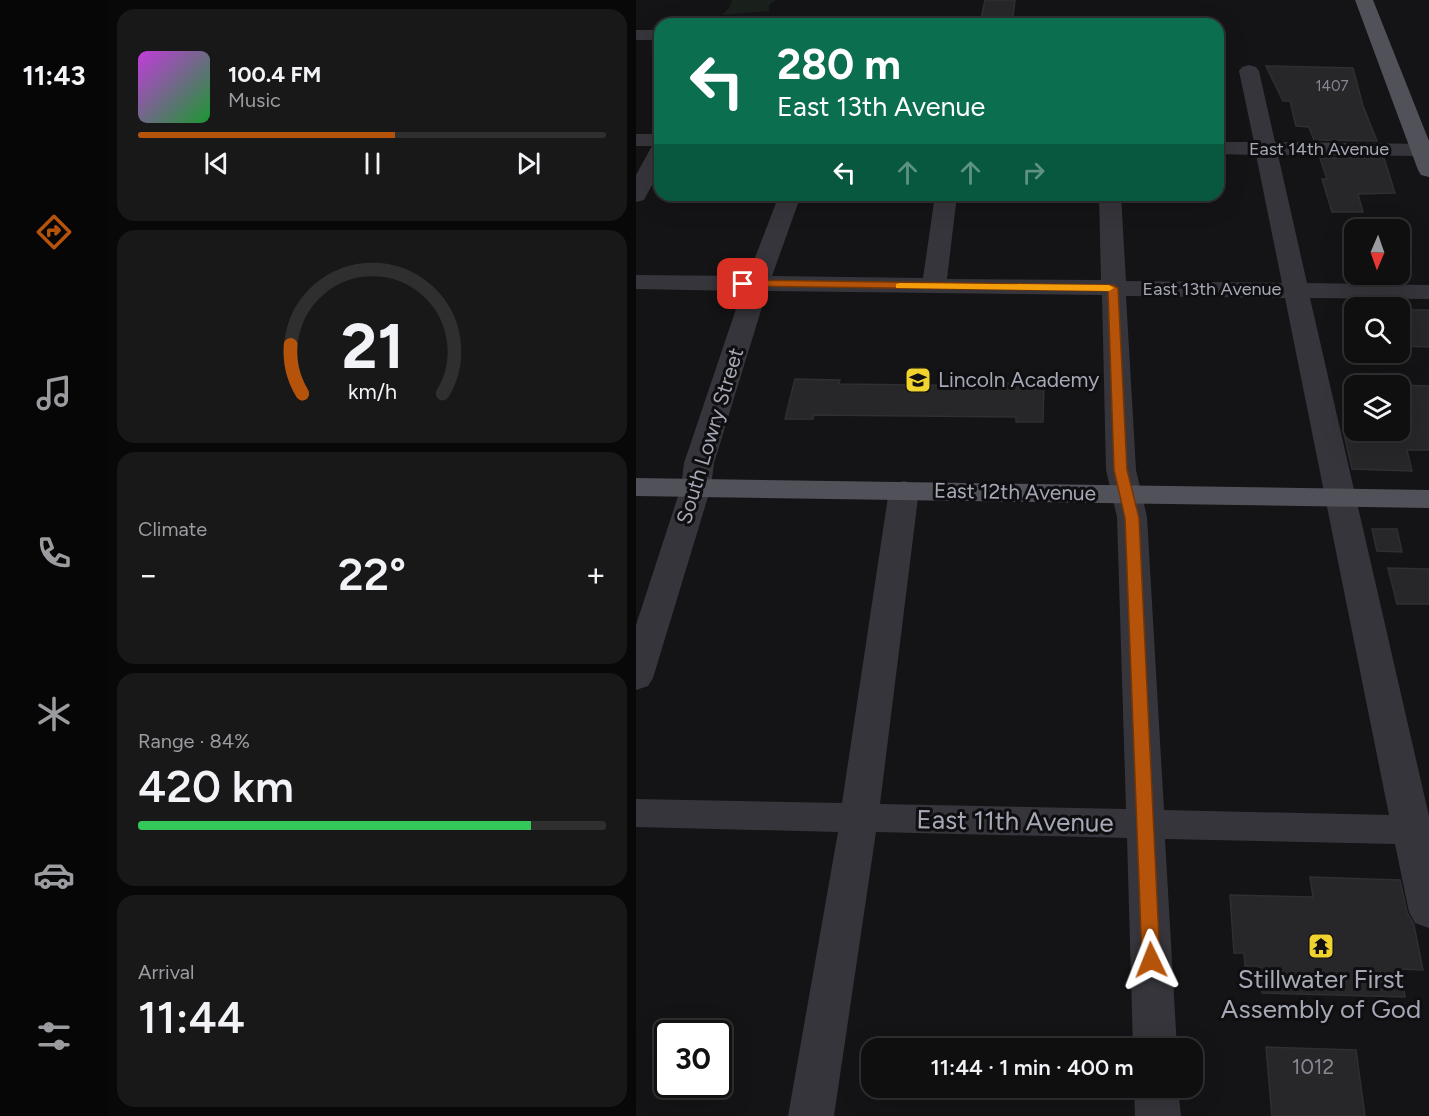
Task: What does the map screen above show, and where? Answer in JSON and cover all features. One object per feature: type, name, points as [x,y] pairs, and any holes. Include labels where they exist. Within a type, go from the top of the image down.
[{"type":"main road","points":[[1364,0],[1426,156]]},
{"type":"main road","name":"East 12th Avenue","points":[[636,487],[1429,499]]},
{"type":"street","points":[[636,35],[654,36]]},
{"type":"street","points":[[1249,71],[1340,499],[1420,830],[1429,912]]},
{"type":"street","points":[[636,140],[654,140]]},
{"type":"street","name":"East 14th Avenue","points":[[1224,148],[1426,156]]},
{"type":"street","points":[[636,195],[654,161]]},
{"type":"street","name":"South Lowry Street","points":[[636,678],[696,487],[699,463],[757,284],[788,201]]},
{"type":"street","points":[[934,287],[945,201]]},
{"type":"street","points":[[1110,201],[1121,470],[1132,518],[1155,1038]]},
{"type":"street","name":"East 13th Avenue","points":[[636,282],[1429,292]]},
{"type":"street","points":[[811,1116],[859,818],[904,490]]},
{"type":"street","name":"East 11th Avenue","points":[[636,813],[1420,830]]},
{"type":"street","points":[[1157,1098],[1158,1116]]},
{"type":"shaded area","points":[[732,0],[776,0],[769,5],[769,11],[722,15],[730,7]]},
{"type":"building","points":[[985,0],[1015,0],[1013,18],[981,18]]},
{"type":"building","points":[[1266,66],[1353,68],[1363,106],[1377,141],[1314,140],[1309,127],[1296,126],[1290,101],[1283,101]]},
{"type":"building","points":[[1320,158],[1384,158],[1395,193],[1358,194],[1363,212],[1332,212],[1322,179],[1327,179]]},
{"type":"building","points":[[1410,310],[1429,310],[1429,347],[1410,346]]},
{"type":"building","points":[[795,379],[840,380],[839,384],[1000,386],[1000,383],[1044,383],[1043,422],[1016,422],[1016,417],[814,415],[813,419],[785,419]]},
{"type":"building","points":[[1410,385],[1429,386],[1429,450],[1407,450],[1412,471],[1352,469],[1346,441],[1410,441]]},
{"type":"building","points":[[1372,529],[1397,529],[1402,552],[1377,551]]},
{"type":"building","points":[[1388,568],[1429,569],[1429,604],[1397,604]]},
{"type":"building","points":[[1310,877],[1400,880],[1407,912],[1414,925],[1423,970],[1400,969],[1405,997],[1262,993],[1259,966],[1245,966],[1244,953],[1234,953],[1230,895],[1313,897]]},
{"type":"building","points":[[1266,1047],[1356,1050],[1365,1116],[1272,1116]]},
{"type":"slow traffic","points":[[900,286],[1109,288]]},
{"type":"place","name":"Lincoln Academy","points":[[918,380]]},
{"type":"place","name":"Stillwater First Assembly of God","points":[[1321,946]]},
{"type":"route","points":[[743,284],[1113,288],[1121,470],[1132,518],[1151,960]]}]
